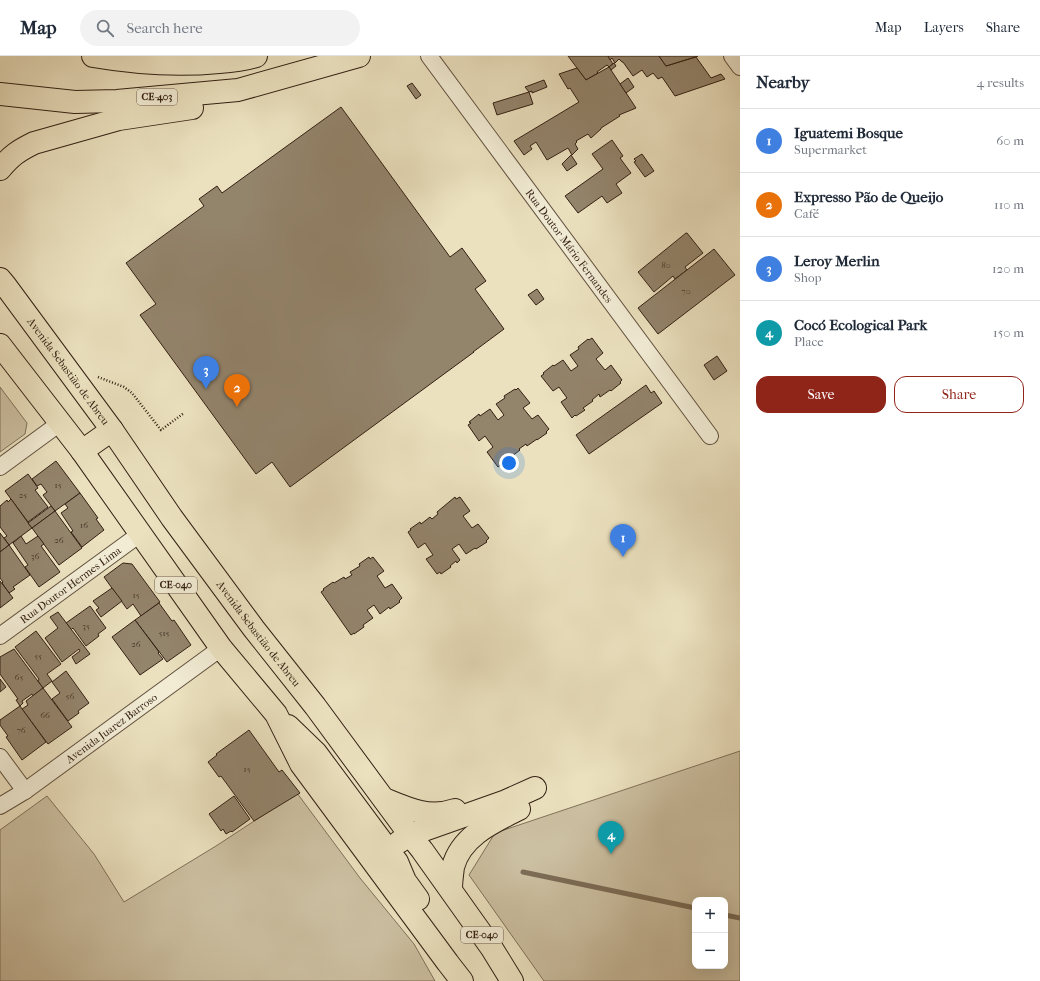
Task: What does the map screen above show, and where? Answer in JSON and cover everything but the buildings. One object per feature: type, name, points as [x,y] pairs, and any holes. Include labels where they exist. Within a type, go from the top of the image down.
[{"type":"main road","points":[[93,56],[120,61],[175,64],[207,63],[247,59],[256,56]]},
{"type":"main road","name":"CE-403","points":[[0,94],[75,102],[117,101],[238,90],[359,56]]},
{"type":"main road","points":[[0,168],[10,157],[34,143],[119,119],[211,105],[238,90]]},
{"type":"main road","points":[[0,264],[4,273],[3,282]]},
{"type":"main road","name":"Avenida Sebastião de Abreu","points":[[3,282],[112,430],[172,518],[254,629],[315,706],[451,889],[491,947],[512,981]]},
{"type":"main road","name":"CE-040","points":[[0,345],[82,452],[222,648],[276,714],[301,764],[462,981]]},
{"type":"main road","points":[[82,452],[112,430]]},
{"type":"main road","points":[[140,534],[172,518]]},
{"type":"main road","points":[[276,714],[316,753],[392,856],[405,881],[458,956],[468,981]]},
{"type":"main road","points":[[384,799],[426,814],[449,812],[503,794],[535,788],[416,843],[392,856]]},
{"type":"main road","points":[[416,843],[485,818],[523,807],[494,821],[476,833],[466,844],[458,856],[454,866],[451,889]]},
{"type":"street","name":"Rua Doutor Mário Fernandes","points":[[429,56],[710,436]]},
{"type":"street","points":[[732,56],[740,67]]},
{"type":"street","points":[[0,467],[60,423]]},
{"type":"street","name":"Rua Doutor Hermes Lima","points":[[0,636],[140,534]]},
{"type":"street","name":"Avenida Juarez Barroso","points":[[0,806],[24,791],[222,648]]},
{"type":"street","points":[[0,757],[24,791]]},
{"type":"path","points":[[97,376],[124,387],[132,393],[161,430],[184,413]]},
{"type":"shaded area","points":[[0,387],[27,423],[25,434],[0,452]]},
{"type":"shaded area","points":[[740,751],[740,981],[544,981],[469,875],[495,833]]},
{"type":"shaded area","points":[[297,793],[360,878],[414,944],[435,981],[0,981],[0,830],[47,796],[94,854],[124,902],[216,846]]},
{"type":"waterway","points":[[523,872],[692,907]]},
{"type":"waterway","points":[[728,916],[740,918]]},
{"type":"place","name":"Leroy Merlin","points":[[206,389]]},
{"type":"place","name":"Expresso Pão de Queijo","points":[[237,407]]},
{"type":"place","name":"Iguatemi Bosque","points":[[623,557]]},
{"type":"place","name":"Cocó Ecological Park","points":[[611,854]]}]
